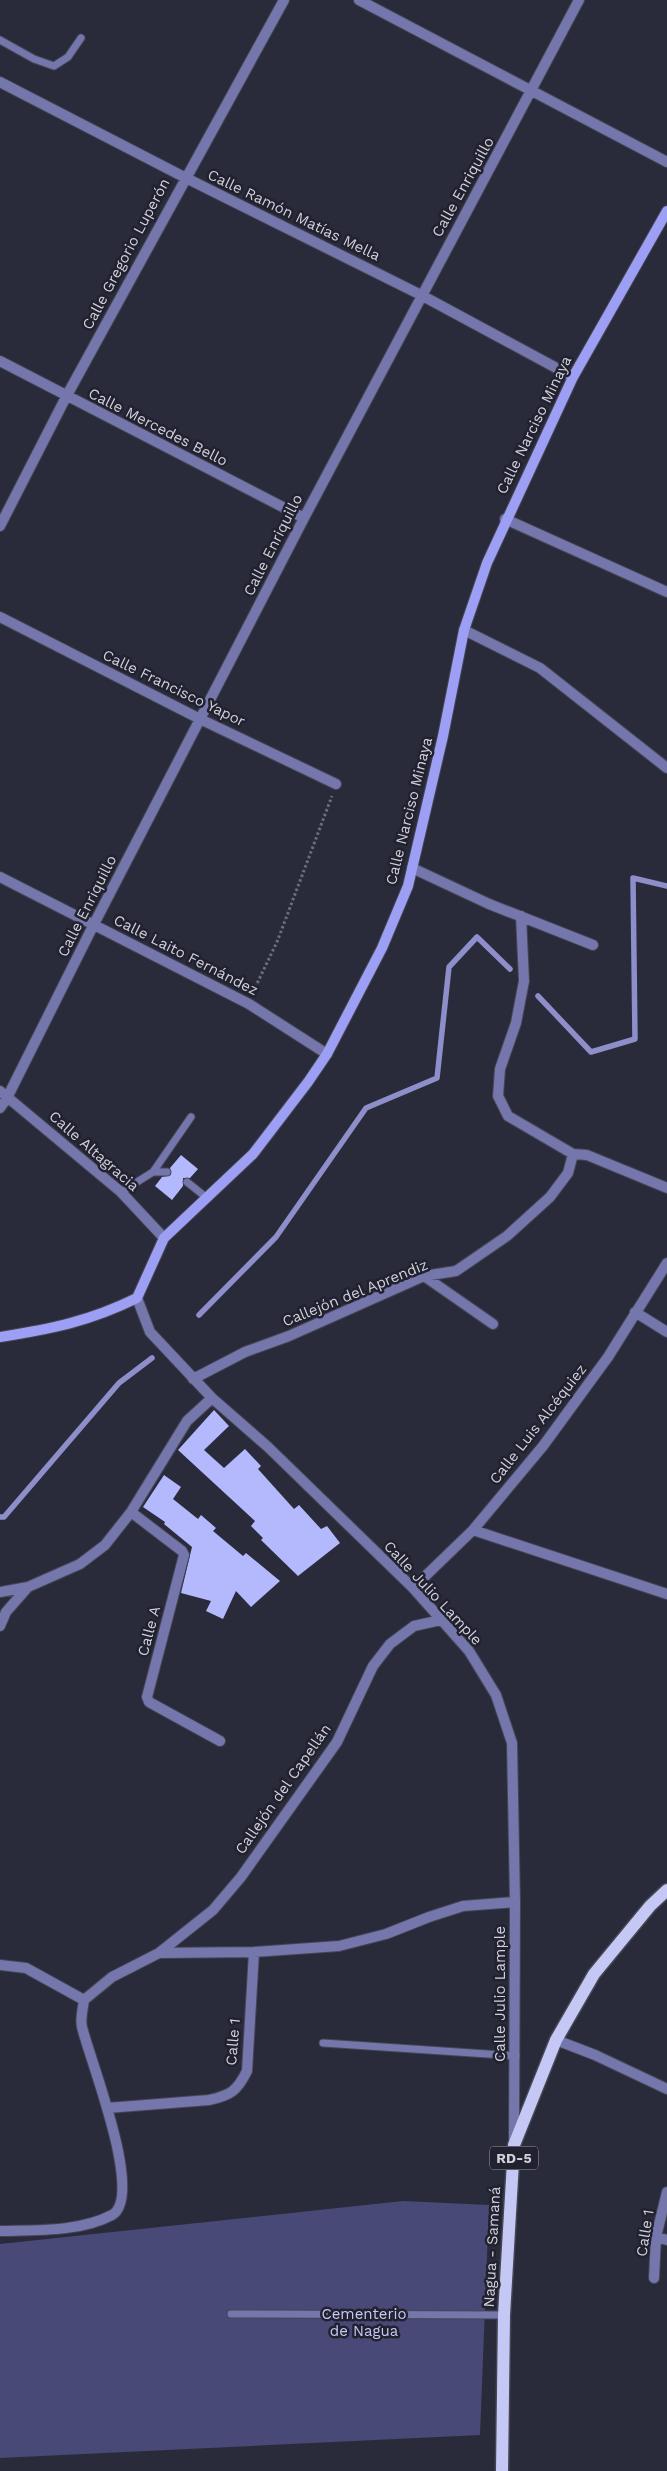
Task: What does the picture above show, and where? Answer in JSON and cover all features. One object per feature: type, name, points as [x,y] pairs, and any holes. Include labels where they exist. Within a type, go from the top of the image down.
[{"type":"main road","name":"Nagua - Samaná","points":[[502,2471],[504,2315],[514,2145],[556,2040],[594,1974],[650,1906],[667,1890]]},
{"type":"street","name":"Calle Gregorio Luperón","points":[[0,526],[66,397],[184,177],[284,0]]},
{"type":"street","points":[[359,0],[667,162]]},
{"type":"street","name":"Calle Enriquillo","points":[[0,1108],[4,1094],[421,294],[532,91],[579,0]]},
{"type":"street","name":"Calle Ramón Matías Mella","points":[[0,82],[184,177],[421,294],[572,377]]},
{"type":"street","name":"Calle Narciso Minaya","points":[[137,1298],[164,1238],[253,1154],[327,1054],[382,948],[408,886],[443,736],[464,630],[487,563],[505,519],[572,377],[667,211]]},
{"type":"street","name":"Calle Mercedes Bello","points":[[0,361],[66,397],[304,518]]},
{"type":"street","points":[[505,519],[667,592]]},
{"type":"street","name":"Calle Francisco Yapor","points":[[0,617],[200,719],[336,784]]},
{"type":"street","points":[[464,630],[540,668],[667,768]]},
{"type":"street","points":[[412,868],[593,945]]},
{"type":"street","name":"Calle Laito Fernández","points":[[0,877],[249,1004],[327,1054]]},
{"type":"street","points":[[521,916],[524,981],[516,1023],[500,1069],[498,1096],[508,1116],[573,1154],[587,1155],[667,1188]]},
{"type":"street","name":"Calle Altagracia","points":[[4,1094],[121,1192],[164,1238]]},
{"type":"street","name":"Callejón del Aprendiz","points":[[193,1378],[245,1352],[289,1336],[424,1276],[456,1271],[507,1236],[550,1197],[568,1173],[573,1154]]},
{"type":"street","name":"Calle Luis Alcéquiez","points":[[413,1588],[473,1530],[543,1446],[608,1357],[667,1263]]},
{"type":"street","points":[[424,1276],[493,1324]]},
{"type":"street","points":[[0,1338],[49,1330],[103,1315],[137,1298]]},
{"type":"street","name":"Calle Julio Lample","points":[[137,1298],[150,1332],[212,1398],[268,1447],[413,1588],[469,1652],[496,1695],[512,1743],[516,2056],[514,2145]]},
{"type":"street","points":[[635,1312],[667,1332]]},
{"type":"street","points":[[0,1592],[28,1587],[80,1564],[104,1545],[131,1512],[187,1421],[212,1398]]},
{"type":"street","name":"Calle A","points":[[131,1512],[182,1551],[184,1555],[147,1697],[149,1702],[220,1741]]},
{"type":"street","points":[[473,1530],[667,1594]]},
{"type":"street","points":[[0,1626],[6,1612],[28,1587]]},
{"type":"street","name":"Callejón del Capellán","points":[[159,1953],[213,1910],[241,1877],[337,1742],[373,1666],[390,1644],[414,1626],[441,1620]]},
{"type":"street","points":[[0,2232],[84,2225],[114,2214],[122,2202],[123,2175],[107,2108],[82,2024],[84,2000],[112,1977],[159,1953],[254,1952],[339,1946],[386,1934],[429,1916],[463,1906],[515,1902]]},
{"type":"street","name":"Calle 1","points":[[107,2108],[209,2100],[222,2097],[239,2088],[247,2071],[254,1952]]},
{"type":"street","points":[[0,1965],[26,1968],[84,2000]]},
{"type":"street","points":[[556,2040],[595,2055],[667,2090]]},
{"type":"street","name":"Calle 1","points":[[654,2278],[656,2237],[667,2192]]},
{"type":"street","points":[[656,2237],[667,2240]]},
{"type":"lane","points":[[0,40],[34,59],[54,66],[68,58],[81,38]]},
{"type":"lane","points":[[121,1192],[153,1172],[191,1117]]},
{"type":"lane","points":[[153,1172],[167,1172]]},
{"type":"lane","points":[[187,1182],[207,1198]]},
{"type":"lane","points":[[323,2044],[516,2056]]},
{"type":"lane","points":[[231,2314],[504,2315]]},
{"type":"path","points":[[249,1004],[260,974],[278,942],[336,784]]},
{"type":"green space","name":"Cementerio de Nagua","points":[[403,2201],[489,2205],[480,2435],[0,2458],[0,2244]]},
{"type":"building","points":[[181,1155],[198,1169],[190,1178],[183,1178],[183,1186],[172,1200],[155,1186],[162,1177],[171,1175],[170,1168]]},
{"type":"building","points":[[214,1410],[229,1426],[204,1450],[224,1468],[245,1449],[261,1466],[258,1469],[294,1509],[299,1505],[321,1529],[327,1526],[340,1543],[298,1576],[261,1540],[263,1538],[251,1526],[255,1521],[178,1450]]},
{"type":"building","points":[[164,1475],[181,1487],[173,1499],[198,1519],[201,1515],[216,1528],[213,1531],[243,1556],[246,1553],[280,1581],[251,1607],[236,1591],[223,1619],[206,1611],[211,1601],[181,1593],[192,1547],[164,1524],[165,1522],[143,1507]]},
{"type":"waterway","points":[[538,996],[591,1052],[635,1039],[633,878],[667,886]]},
{"type":"waterway","points":[[199,1315],[276,1237],[366,1108],[437,1078],[449,967],[477,937],[510,969]]},
{"type":"waterway","points":[[0,1517],[4,1517],[119,1383],[152,1358]]}]
